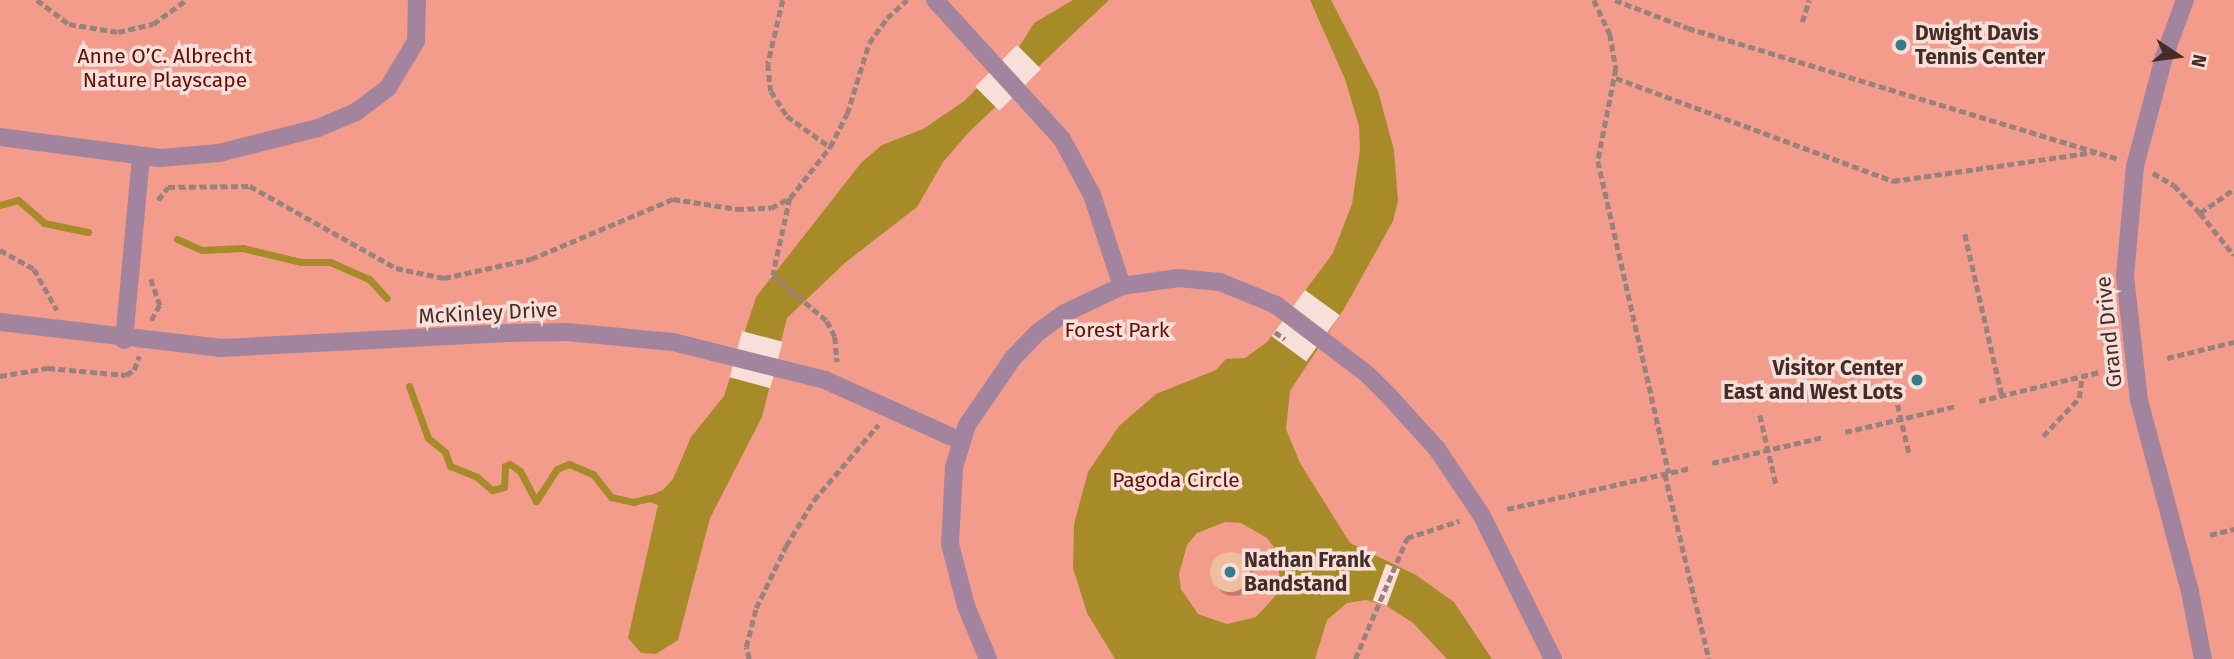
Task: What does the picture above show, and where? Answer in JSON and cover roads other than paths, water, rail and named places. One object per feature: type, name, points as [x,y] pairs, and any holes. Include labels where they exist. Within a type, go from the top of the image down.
[{"type":"street","points":[[0,137],[141,158],[188,157],[254,146],[356,112],[388,88],[409,57],[419,23],[418,0]]},
{"type":"street","points":[[935,0],[1022,93],[1079,164],[1122,286]]},
{"type":"street","name":"Grand Drive","points":[[2185,0],[2164,57],[2134,166],[2125,276],[2139,400],[2190,592],[2203,659]]},
{"type":"street","points":[[124,340],[141,158]]},
{"type":"street","points":[[988,659],[966,606],[950,544],[950,492],[961,441],[990,387],[1037,333],[1065,313],[1122,286],[1162,278],[1202,279],[1242,289],[1288,313],[1323,339],[1389,396],[1459,478],[1510,564],[1553,659]]},
{"type":"street","name":"McKinley Drive","points":[[0,323],[124,340],[221,348],[567,332],[673,342],[782,367],[854,392],[961,441]]},
{"type":"waterway","points":[[0,205],[18,200],[44,223],[88,232]]},
{"type":"waterway","points":[[177,239],[202,250],[243,248],[301,262],[330,262],[369,279],[387,298]]},
{"type":"waterway","points":[[409,386],[428,438],[445,452],[450,466],[477,477],[492,490],[504,487],[505,466],[510,464],[520,471],[536,501],[557,469],[569,464],[593,474],[611,497],[633,502],[649,498]]},
{"type":"place","name":"Dwight Davis Tennis Center","points":[[1901,45]]},
{"type":"place","name":"Visitor Center East and West Lots","points":[[1917,380]]},
{"type":"place","name":"Nathan Frank Bandstand","points":[[1230,572]]},
{"type":"park label","name":"Anne O’C. Albrecht Nature Playscape","points":[[165,68]]},
{"type":"park label","name":"Forest Park","points":[[1117,330]]},
{"type":"park label","name":"Pagoda Circle","points":[[1176,480]]}]
